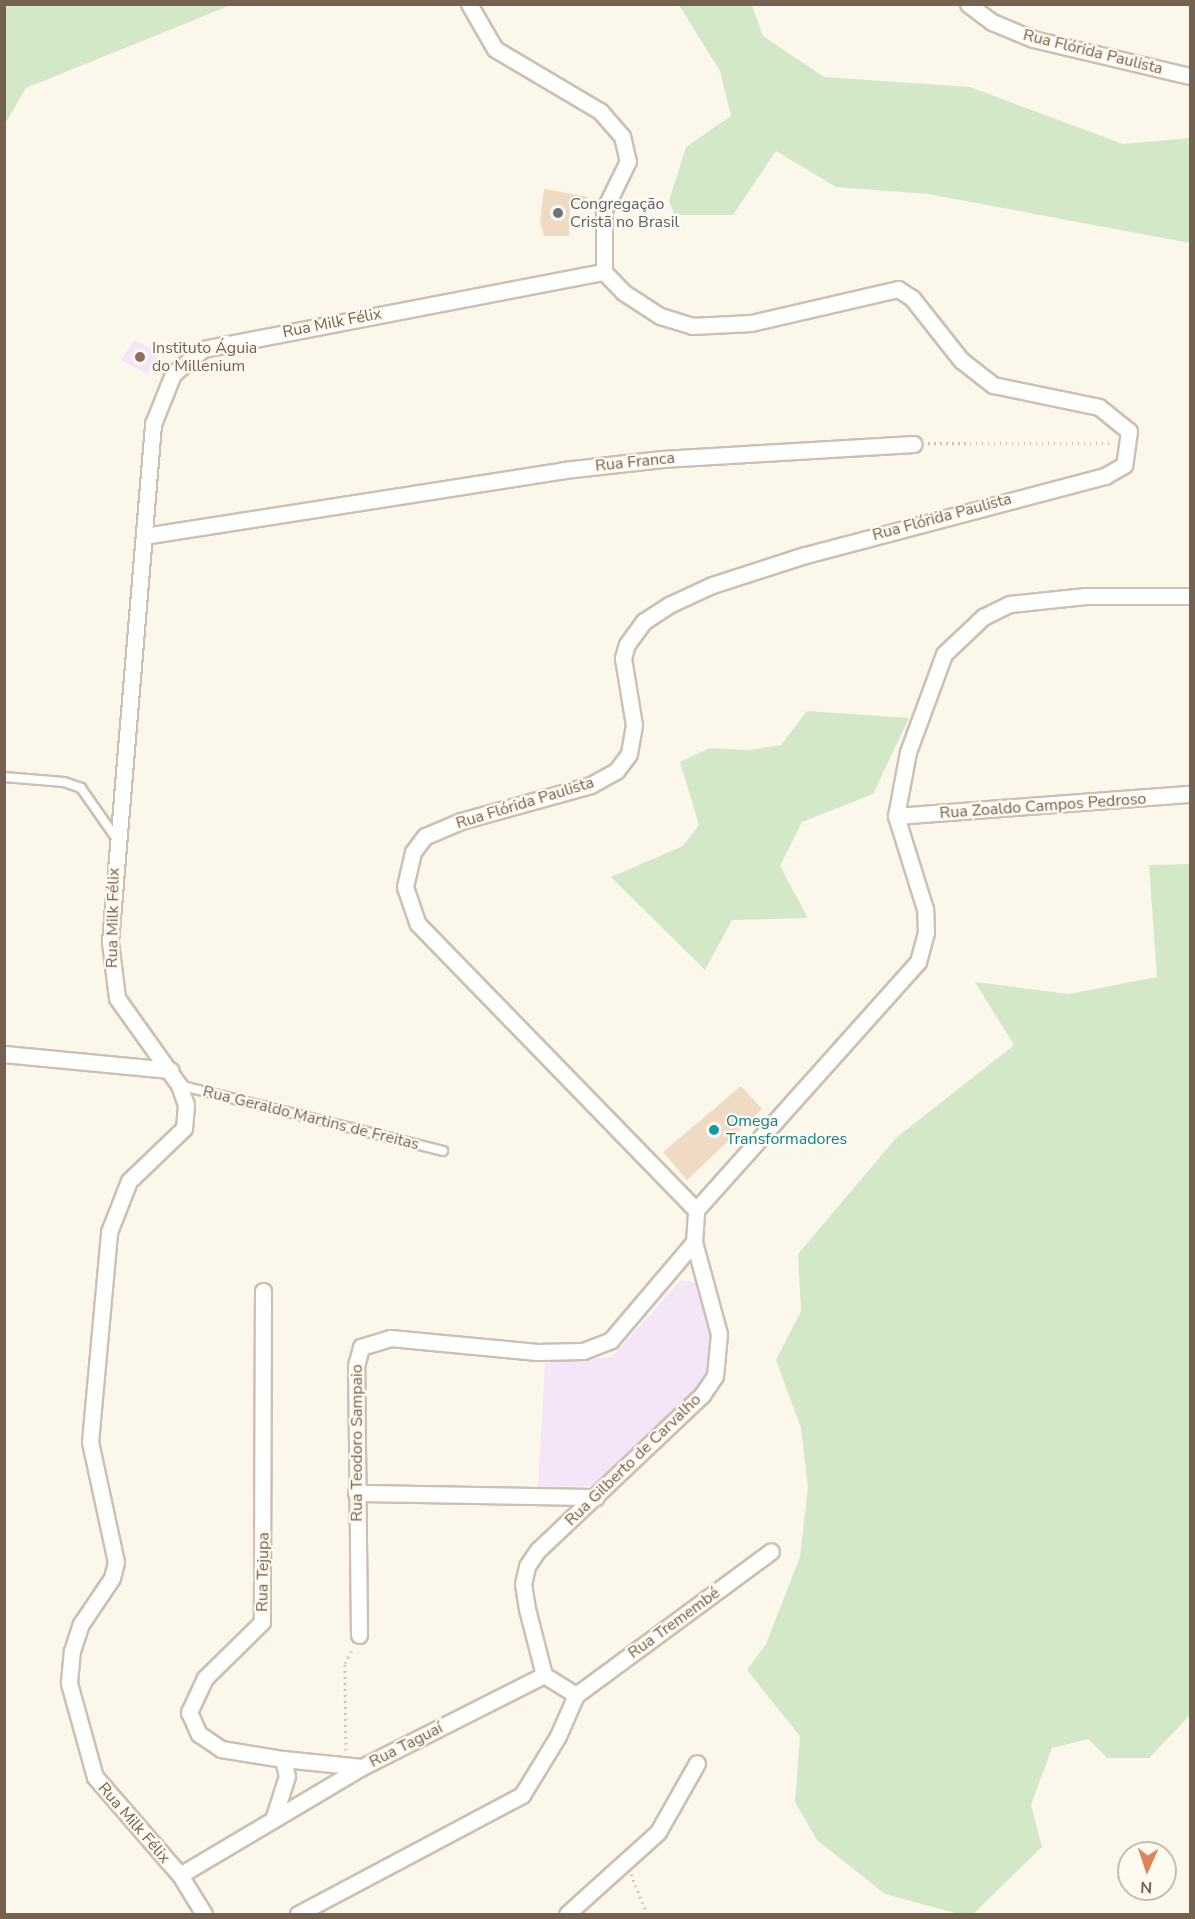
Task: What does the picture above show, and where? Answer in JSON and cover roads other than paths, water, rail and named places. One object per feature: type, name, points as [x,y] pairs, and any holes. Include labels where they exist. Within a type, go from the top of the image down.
[{"type":"street","points":[[469,4],[495,49],[600,111],[622,136],[628,161],[604,210],[604,272]]},
{"type":"street","name":"Rua Flórida Paulista","points":[[968,4],[992,22],[1033,39],[1191,76]]},
{"type":"street","name":"Rua Flórida Paulista","points":[[604,272],[623,292],[660,316],[692,326],[795,316],[883,290],[903,291],[951,349],[993,385],[1099,407],[1122,421],[1131,443],[1124,465],[1105,476],[805,555],[712,585],[669,604],[644,621],[627,644],[624,666],[634,725],[630,754],[616,771],[591,785],[461,821],[425,836],[413,852],[405,887],[418,924],[696,1210]]},
{"type":"street","name":"Rua Milk Félix","points":[[204,1914],[180,1875],[95,1777],[69,1683],[72,1650],[81,1624],[112,1578],[116,1562],[90,1442],[109,1232],[118,1200],[129,1181],[184,1128],[186,1105],[179,1085],[170,1070],[129,1017],[113,986],[110,942],[116,838],[153,424],[173,374],[203,349],[604,272]]},
{"type":"street","name":"Rua Franca","points":[[144,536],[564,470],[662,459],[914,444]]},
{"type":"street","points":[[696,1210],[918,962],[926,933],[926,909],[896,816],[908,752],[944,654],[983,617],[1010,604],[1035,600],[1191,596]]},
{"type":"street","name":"Rua Zoaldo Campos Pedroso","points":[[896,816],[1191,794]]},
{"type":"street","points":[[4,1054],[170,1070]]},
{"type":"street","name":"Rua Gilberto de Carvalho","points":[[544,1675],[523,1584],[527,1566],[537,1551],[702,1395],[715,1376],[720,1334],[694,1242],[696,1210]]},
{"type":"street","name":"Rua Teodoro Sampaio","points":[[359,1635],[356,1366],[361,1347],[390,1338],[537,1352],[583,1351],[611,1340],[694,1242]]},
{"type":"street","name":"Rua Tejupa","points":[[263,1291],[262,1622],[205,1678],[189,1712],[199,1734],[221,1749],[283,1759],[362,1767]]},
{"type":"street","points":[[356,1493],[596,1497]]},
{"type":"street","name":"Rua Tremembé","points":[[576,1695],[771,1551]]},
{"type":"street","points":[[298,1914],[522,1795],[558,1736],[576,1695],[544,1675]]},
{"type":"street","name":"Rua Taguaí","points":[[273,1820],[362,1767],[544,1675]]},
{"type":"street","points":[[180,1875],[273,1820],[287,1776],[283,1759]]},
{"type":"street","points":[[567,1914],[627,1865],[658,1832],[697,1763]]},
{"type":"lane","points":[[4,777],[75,785],[116,838]]},
{"type":"lane","name":"Rua Geraldo Martins de Freitas","points":[[179,1085],[443,1151]]},
{"type":"place","name":"Congregação Cristã no Brasil","points":[[558,213]]},
{"type":"place","name":"Instituto Águia do Millenium","points":[[140,357]]},
{"type":"place","name":"Omega Transformadores","points":[[714,1130]]}]
